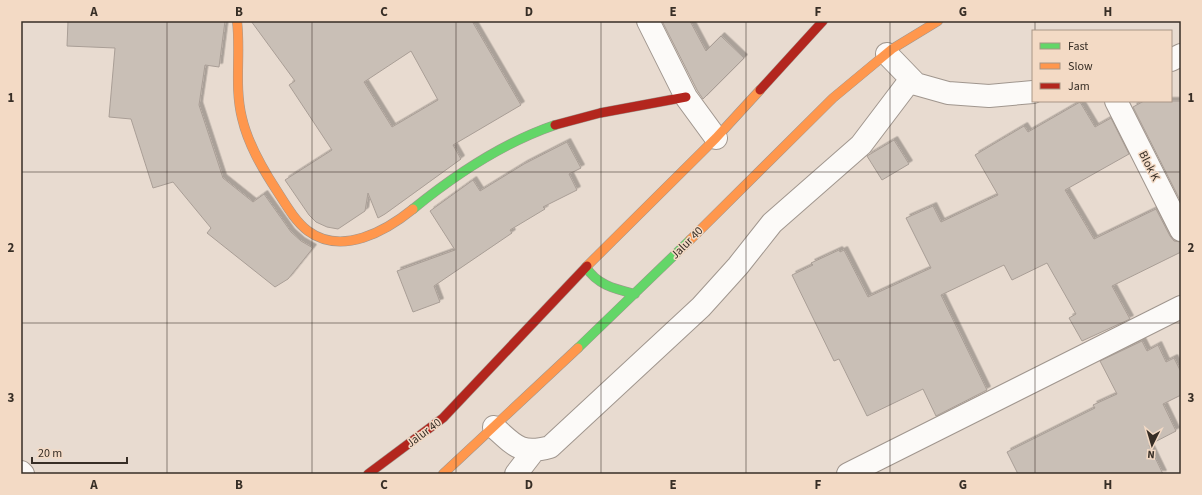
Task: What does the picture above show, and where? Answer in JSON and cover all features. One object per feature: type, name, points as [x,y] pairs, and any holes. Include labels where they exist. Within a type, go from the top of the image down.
[{"type":"main road","points":[[237,21],[240,33],[237,85],[240,113],[244,130],[258,162],[300,224],[313,235],[331,241],[353,241],[388,227],[486,155],[546,127],[601,113],[686,96]]},
{"type":"main road","name":"Jalur 40","points":[[368,474],[443,418],[586,268],[716,138],[823,21]]},
{"type":"main road","name":"Jalur 40","points":[[443,474],[494,428],[635,294],[834,98],[887,54],[938,21]]},
{"type":"main road","points":[[586,268],[590,277],[597,282],[609,288],[635,294]]},
{"type":"street","points":[[648,21],[686,96],[716,138]]},
{"type":"street","points":[[887,54],[916,84],[948,92],[989,96],[1032,92]]},
{"type":"street","points":[[1172,60],[1181,55]]},
{"type":"street","points":[[516,474],[533,452],[550,447],[701,307],[738,266],[772,223],[862,145],[911,79]]},
{"type":"street","name":"Blok K","points":[[1117,102],[1181,230]]},
{"type":"street","points":[[848,474],[1181,307]]},
{"type":"street","points":[[494,428],[513,444],[533,452]]},
{"type":"building","points":[[68,21],[225,21],[219,67],[205,65],[199,105],[223,178],[253,202],[264,194],[291,232],[301,241],[313,248],[288,279],[275,287],[207,233],[211,228],[173,182],[153,188],[131,119],[109,117],[115,48],[67,46]]},
{"type":"building","points":[[251,21],[472,21],[521,105],[453,145],[461,159],[385,214],[378,218],[368,193],[365,211],[338,229],[327,227],[316,222],[309,215],[285,180],[332,150],[289,85],[295,81]],"holes":[[[411,51],[438,100],[392,127],[364,82]]]},
{"type":"building","points":[[662,21],[690,21],[706,51],[721,36],[744,58],[703,99]]},
{"type":"building","points":[[1181,101],[1181,202],[1133,107],[1142,102]]},
{"type":"building","points":[[1080,102],[1095,127],[1111,118],[1129,154],[1065,190],[1094,239],[1156,209],[1170,236],[1174,241],[1181,242],[1181,252],[1112,286],[1130,319],[1082,341],[1069,318],[1076,314],[1047,263],[1012,280],[1004,265],[941,295],[987,390],[936,416],[923,389],[867,416],[839,359],[834,361],[792,275],[813,265],[811,263],[839,250],[840,252],[844,250],[868,297],[931,268],[906,218],[933,206],[941,222],[998,195],[975,155],[1024,126],[1028,132]]},
{"type":"building","points":[[894,140],[909,164],[882,180],[867,156]]},
{"type":"building","points":[[567,142],[581,168],[569,174],[577,190],[543,207],[545,209],[510,230],[512,233],[434,286],[440,302],[413,312],[397,271],[455,250],[430,211],[473,180],[480,191],[524,164]]},
{"type":"building","points":[[1142,341],[1147,351],[1158,345],[1166,362],[1174,358],[1181,372],[1181,395],[1163,404],[1176,431],[1149,445],[1163,474],[1018,474],[1007,452],[1095,408],[1093,405],[1117,394],[1100,361]]},
{"type":"traffic: fast","points":[[413,209],[463,172],[498,150],[535,132],[555,125]]},
{"type":"traffic: fast","points":[[578,348],[690,240]]},
{"type":"traffic: fast","points":[[586,267],[590,273],[601,282],[614,288],[635,294]]},
{"type":"traffic: slow","points":[[237,21],[238,94],[242,118],[248,137],[261,165],[295,218],[308,231],[321,238],[335,241],[349,241],[363,238],[377,232],[413,209]]},
{"type":"traffic: slow","points":[[690,240],[833,98],[892,49],[938,21]]},
{"type":"traffic: slow","points":[[587,266],[716,138],[760,90]]},
{"type":"traffic: slow","points":[[443,474],[578,348]]},
{"type":"traffic: jam","points":[[760,90],[823,21]]},
{"type":"traffic: jam","points":[[555,125],[600,113],[686,97]]},
{"type":"traffic: jam","points":[[368,474],[443,418],[587,266]]}]
